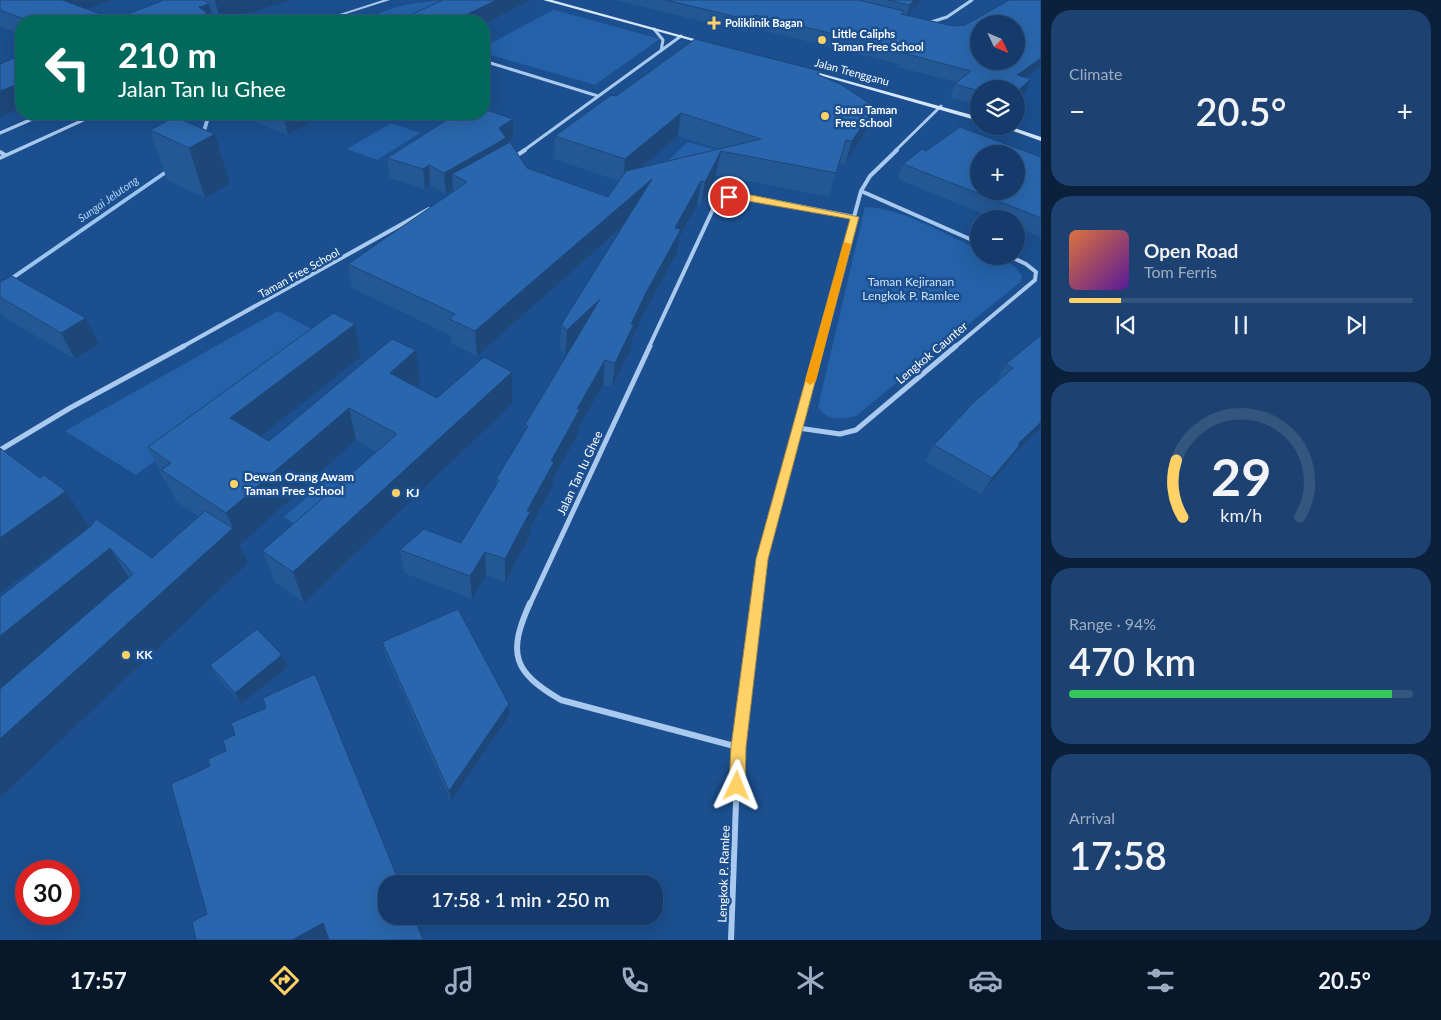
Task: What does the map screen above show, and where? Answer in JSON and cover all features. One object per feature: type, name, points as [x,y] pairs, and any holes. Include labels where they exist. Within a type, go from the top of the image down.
[{"type":"main road","points":[[546,0],[710,44]]},
{"type":"main road","name":"Jalan Trengganu","points":[[796,67],[941,106],[970,116]]},
{"type":"main road","points":[[1025,134],[1041,139]]},
{"type":"street","points":[[341,15],[394,0]]},
{"type":"street","points":[[922,23],[930,23],[946,18],[972,0]]},
{"type":"street","points":[[203,9],[210,15]]},
{"type":"street","points":[[654,29],[663,40],[660,51]]},
{"type":"street","points":[[509,160],[681,36]]},
{"type":"street","points":[[490,63],[598,96]]},
{"type":"street","name":"Lengkok P. Ramlee","points":[[731,940],[738,747],[762,559],[862,191],[870,176],[941,106]]},
{"type":"street","points":[[0,133],[30,120]]},
{"type":"street","points":[[2,155],[83,120]]},
{"type":"street","points":[[862,191],[970,239]]},
{"type":"street","name":"Jalan Tan Iu Ghee","points":[[738,747],[561,700],[542,689],[527,676],[517,660],[515,643],[522,622],[715,205],[722,199],[741,195],[854,217]]},
{"type":"street","name":"Taman Free School","points":[[0,450],[70,408],[280,294],[432,207]]},
{"type":"street","name":"Lengkok Caunter","points":[[798,428],[840,434],[856,430],[1035,280],[1036,272],[1032,267],[1025,264]]},
{"type":"green space","points":[[480,0],[448,15],[376,15],[400,6],[440,1]]},
{"type":"green space","points":[[555,9],[660,39],[595,85],[490,55],[490,44]]},
{"type":"green space","points":[[391,123],[420,133],[377,160],[347,149]]},
{"type":"green space","points":[[688,142],[715,150],[665,163]]},
{"type":"green space","name":"Taman Kejiranan Lengkok P. Ramlee","points":[[865,207],[879,208],[908,217],[970,246],[970,265],[1012,265],[1019,271],[1022,277],[1020,282],[856,416],[846,418],[830,417],[821,412],[818,407]]},
{"type":"green space","points":[[278,311],[323,335],[136,475],[65,431]]},
{"type":"green space","points":[[330,477],[356,492],[311,535],[284,517]]},
{"type":"building","points":[[0,0],[62,0],[104,15],[15,16],[0,10]]},
{"type":"building","points":[[164,0],[204,0],[209,4],[199,7],[207,13],[202,15],[125,15]]},
{"type":"building","points":[[443,0],[497,0],[466,15],[412,14]]},
{"type":"building","points":[[666,0],[858,0],[904,11],[901,14],[953,26],[965,25],[970,22],[970,70],[1024,70],[1017,75],[1031,79],[1025,84],[1025,80],[970,80],[970,88],[955,84],[971,71],[903,53],[905,51],[755,15],[749,20]]},
{"type":"building","points":[[888,0],[914,0],[910,5]]},
{"type":"building","points":[[1009,0],[1041,0],[1041,58],[1025,69],[1025,15],[983,15]]},
{"type":"building","points":[[695,39],[820,71],[817,74],[842,85],[875,107],[852,141],[846,140],[836,173],[721,151],[705,182],[701,181],[675,228],[681,229],[647,291],[631,324],[634,324],[615,363],[605,360],[577,409],[580,409],[551,461],[554,462],[527,511],[530,512],[505,559],[485,552],[470,576],[400,550],[424,529],[461,543],[499,480],[496,479],[528,426],[525,425],[600,299],[567,330],[561,325],[652,179],[475,331],[449,319],[455,314],[348,264],[467,182],[452,174],[510,142],[527,168],[608,197],[626,171],[761,139],[681,113],[625,159],[555,136],[611,95],[616,96]]},
{"type":"building","points":[[15,58],[15,85],[0,91],[0,64]]},
{"type":"building","points":[[490,111],[513,119],[499,128],[506,138],[444,173],[429,165],[423,169],[387,158],[447,120],[490,120]]},
{"type":"building","points":[[169,120],[182,120],[215,134],[189,148],[150,130]]},
{"type":"building","points":[[960,127],[970,131],[970,135],[982,135],[1009,145],[970,145],[970,190],[903,164],[922,149],[926,151]]},
{"type":"building","points":[[1025,151],[1041,157],[1041,218],[1025,212],[1025,210],[995,200],[1025,200]]},
{"type":"building","points":[[12,276],[86,318],[61,333],[0,297],[0,282]]},
{"type":"building","points":[[333,313],[355,324],[230,418],[269,441],[392,339],[416,350],[390,373],[437,398],[484,357],[512,372],[293,572],[262,551],[397,434],[349,408],[226,513],[161,470],[171,463],[148,447]]},
{"type":"building","points":[[1041,335],[1041,422],[1018,444],[1020,445],[992,478],[934,445],[973,403],[1013,368],[1006,364]]},
{"type":"building","points":[[0,448],[40,478],[44,475],[66,491],[0,538]]},
{"type":"building","points":[[205,511],[233,528],[0,739],[0,689],[133,574],[110,548],[0,636],[0,597],[91,526],[96,519],[152,558]]},
{"type":"building","points":[[458,609],[509,704],[449,791],[382,642]]},
{"type":"building","points":[[257,629],[282,655],[235,693],[210,665]]},
{"type":"building","points":[[315,674],[396,875],[378,875],[378,925],[417,925],[423,940],[329,940],[323,923],[292,940],[196,940],[192,922],[207,914],[171,784],[210,766],[208,759],[226,751],[223,740],[235,735],[231,723],[266,708],[263,698]]},
{"type":"waterway","name":"Sungai Jelutong","points":[[202,138],[207,120]]},
{"type":"waterway","name":"Sungai Jelutong","points":[[0,287],[173,167]]},
{"type":"slow traffic","points":[[810,381],[847,244]]},
{"type":"place","name":"Poliklinik Bagan","points":[[714,23]]},
{"type":"place","name":"Little Caliphs Taman Free School","points":[[822,40]]},
{"type":"place","name":"Surau Taman Free School","points":[[825,116]]},
{"type":"place","name":"Dewan Orang Awam Taman Free School","points":[[234,484]]},
{"type":"place","name":"KJ","points":[[396,493]]},
{"type":"place","name":"KK","points":[[126,655]]},
{"type":"route","points":[[729,197],[741,195],[854,217],[762,559],[738,747],[737,786]]}]
